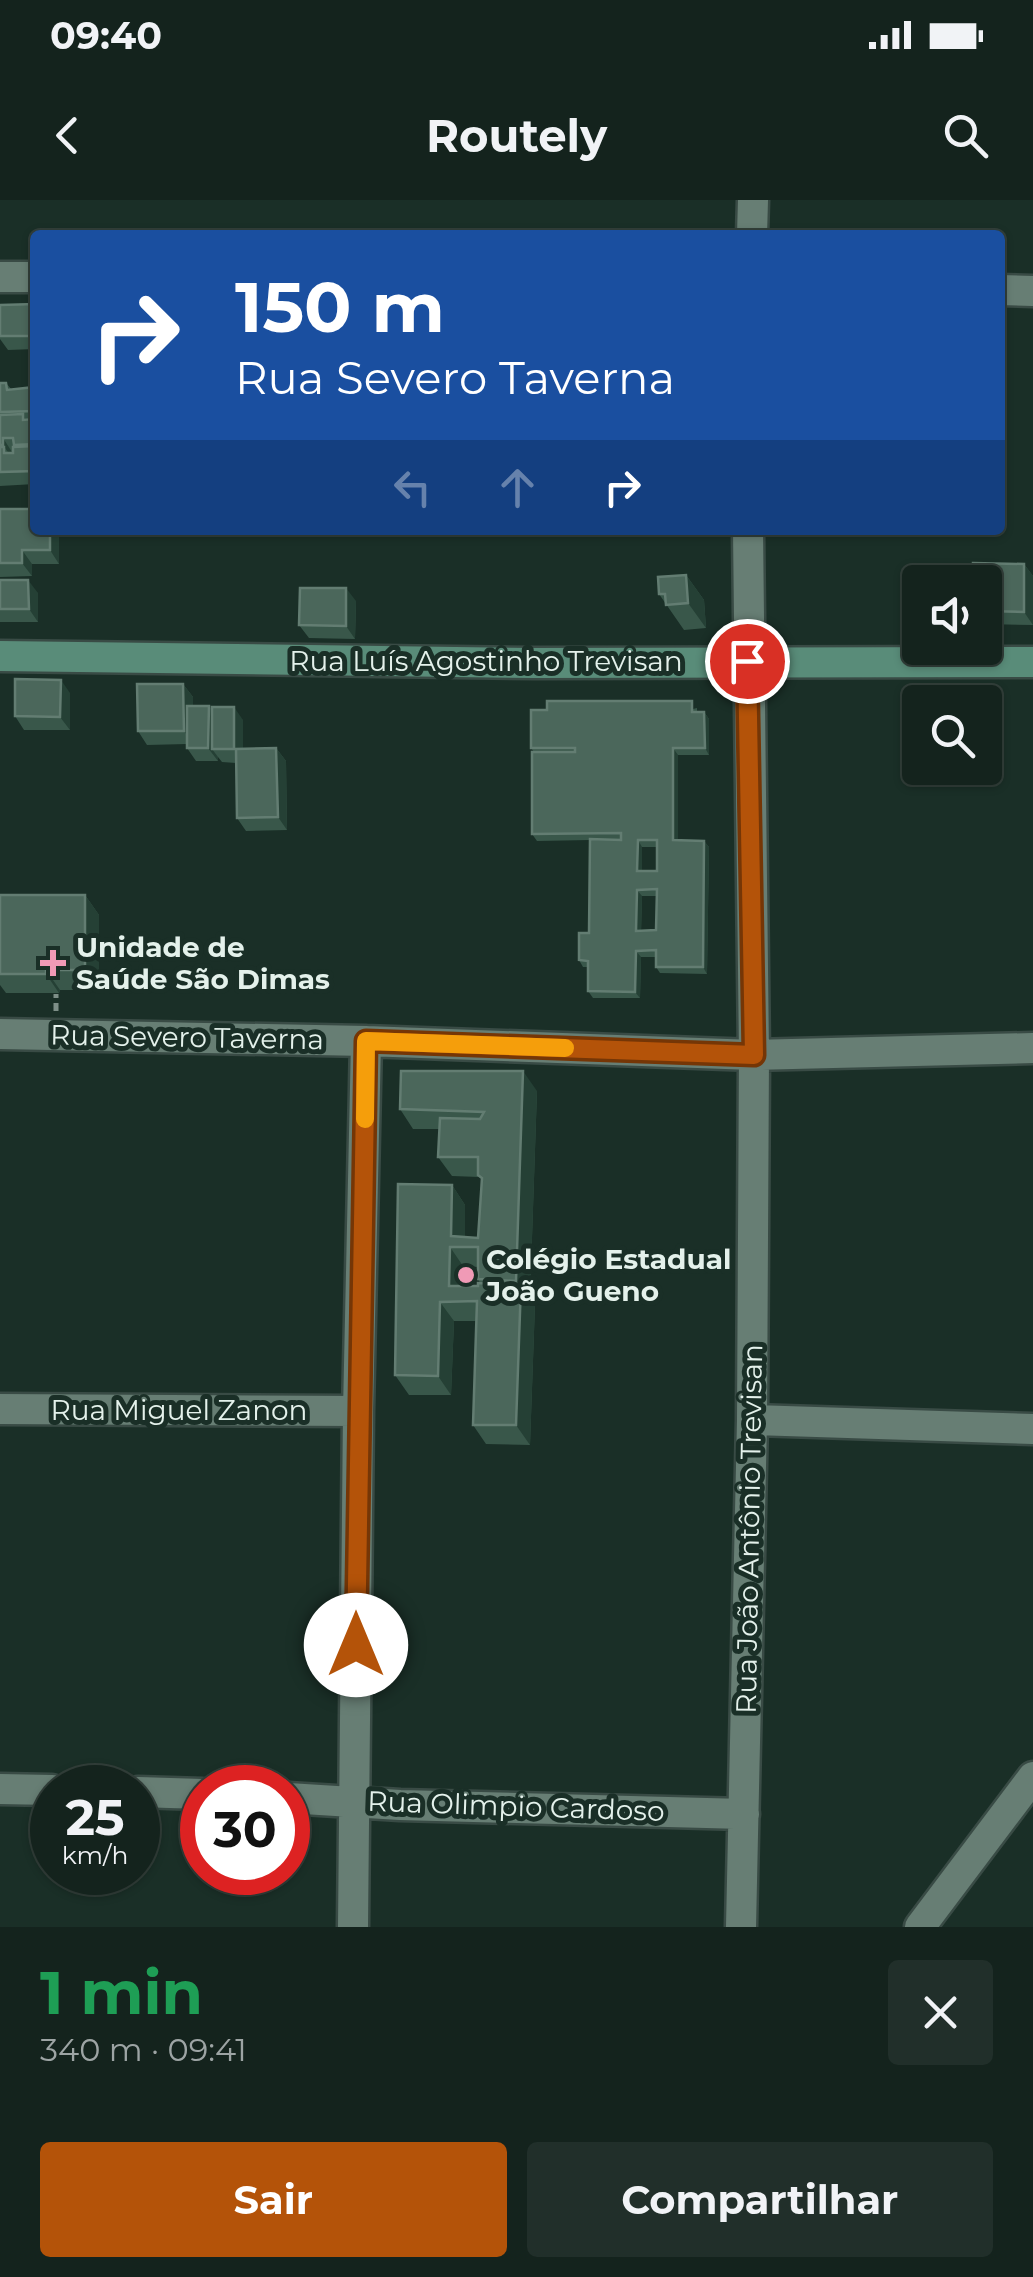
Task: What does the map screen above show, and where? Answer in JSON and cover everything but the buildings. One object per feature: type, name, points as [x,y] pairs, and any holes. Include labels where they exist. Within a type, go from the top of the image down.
[{"type":"street","points":[[752,230],[753,200]]},
{"type":"street","points":[[0,277],[30,277]]},
{"type":"street","points":[[1005,290],[1033,291]]},
{"type":"street","name":"Rua João Antônio Trevisan","points":[[741,1927],[752,1420],[754,1055],[748,535]]},
{"type":"street","name":"Rua Luís Agostinho Trevisan","points":[[0,656],[534,663],[1033,662]]},
{"type":"street","name":"Rua Severo Taverna","points":[[0,1034],[366,1041],[754,1055],[1033,1048]]},
{"type":"street","points":[[354,1927],[366,1041]]},
{"type":"street","name":"Rua Miguel Zanon","points":[[0,1409],[358,1412]]},
{"type":"street","points":[[752,1420],[1033,1429]]},
{"type":"street","points":[[931,1922],[1033,1778]]},
{"type":"street","points":[[0,1789],[30,1790]]},
{"type":"street","name":"Rua Olimpio Cardoso","points":[[310,1799],[400,1805],[744,1814]]},
{"type":"slow traffic","points":[[365,1119],[366,1041],[565,1048]]},
{"type":"place","name":"Unidade de Saúde São Dimas","points":[[53,963]]},
{"type":"place","name":"Colégio Estadual João Gueno","points":[[466,1275]]},
{"type":"route","points":[[356,1645],[366,1041],[754,1055],[747,661]]}]
